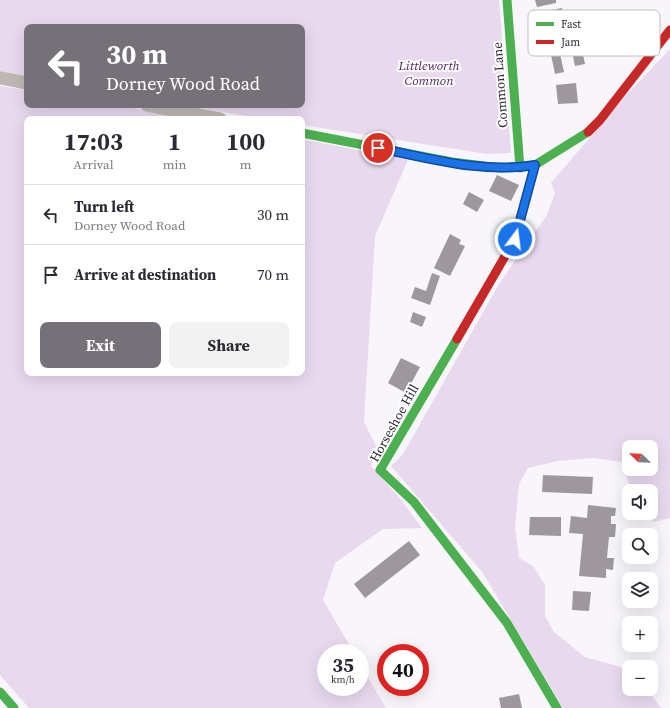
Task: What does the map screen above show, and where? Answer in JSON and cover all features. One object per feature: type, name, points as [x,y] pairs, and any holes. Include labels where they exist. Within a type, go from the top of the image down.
[{"type":"street","name":"Common Lane","points":[[507,0],[520,168]]},
{"type":"street","points":[[660,43],[670,30]]},
{"type":"street","points":[[305,134],[452,162],[500,168],[520,168],[535,165],[583,136],[600,120],[650,56]]},
{"type":"street","points":[[0,78],[24,82]]},
{"type":"street","points":[[163,108],[204,116]]},
{"type":"street","name":"Horseshoe Hill","points":[[535,165],[515,239],[380,470],[414,502],[507,623],[557,708]]},
{"type":"street","points":[[0,692],[14,708]]},
{"type":"green space","name":"Littleworth Common","points":[[0,0],[499,0],[511,153],[487,154],[305,125],[305,116],[247,116],[199,108],[305,108],[305,24],[24,24],[24,77],[0,73]]},
{"type":"green space","points":[[670,49],[670,518],[653,522],[652,520],[658,520],[658,484],[629,484],[626,476],[658,476],[658,440],[622,440],[622,462],[593,458],[557,461],[528,468],[519,484],[515,527],[519,558],[533,566],[545,585],[545,616],[554,632],[585,657],[622,667],[622,696],[652,696],[661,708],[563,708],[483,573],[391,466],[403,454],[499,284],[547,215],[555,193],[551,183],[628,93]]},
{"type":"green space","points":[[0,86],[24,90],[24,108],[135,108],[179,116],[24,116],[24,376],[305,376],[305,140],[408,160],[375,236],[364,422],[376,446],[371,466],[402,501],[422,528],[383,529],[335,563],[323,600],[349,644],[317,644],[317,696],[369,696],[369,679],[377,693],[377,696],[379,696],[386,708],[29,708],[0,675]]},
{"type":"building","points":[[535,0],[556,0],[556,3],[537,7]]},
{"type":"building","points":[[562,8],[562,10],[552,10]]},
{"type":"building","points":[[551,56],[561,56],[564,72],[555,74]]},
{"type":"building","points":[[573,56],[583,56],[585,64],[575,66]]},
{"type":"building","points":[[576,83],[578,103],[558,104],[556,85]]},
{"type":"building","points":[[497,175],[519,185],[511,201],[489,191]]},
{"type":"building","points":[[469,192],[484,200],[477,212],[463,204]]},
{"type":"building","points":[[450,234],[461,240],[459,244],[465,246],[450,276],[434,268]]},
{"type":"building","points":[[432,273],[440,276],[430,305],[411,298],[415,287],[426,291]]},
{"type":"building","points":[[413,312],[426,317],[422,327],[410,322]]},
{"type":"building","points":[[401,358],[420,367],[406,393],[388,383]]},
{"type":"building","points":[[543,475],[593,477],[592,494],[542,492]]},
{"type":"building","points":[[588,505],[616,508],[615,516],[611,516],[611,524],[616,524],[615,537],[609,537],[607,558],[614,558],[613,570],[606,569],[606,578],[579,576],[583,534],[569,533],[571,516],[587,518]]},
{"type":"building","points":[[530,517],[561,517],[561,536],[529,535]]},
{"type":"building","points":[[409,541],[420,555],[365,598],[354,584]]},
{"type":"building","points":[[573,591],[591,592],[589,611],[572,610]]},
{"type":"building","points":[[519,694],[522,708],[501,708],[499,698]]},
{"type":"traffic: fast","points":[[507,0],[520,168]]},
{"type":"traffic: fast","points":[[305,134],[452,162],[500,168],[535,165],[588,132]]},
{"type":"traffic: fast","points":[[457,339],[380,470],[414,502],[507,623],[557,708]]},
{"type":"traffic: fast","points":[[0,692],[14,708]]},
{"type":"traffic: jam","points":[[660,43],[670,30]]},
{"type":"traffic: jam","points":[[588,132],[600,120],[650,56]]},
{"type":"traffic: jam","points":[[457,339],[515,239],[535,165]]},
{"type":"route","points":[[378,148],[452,162],[500,168],[520,168],[535,165],[515,239]]}]
